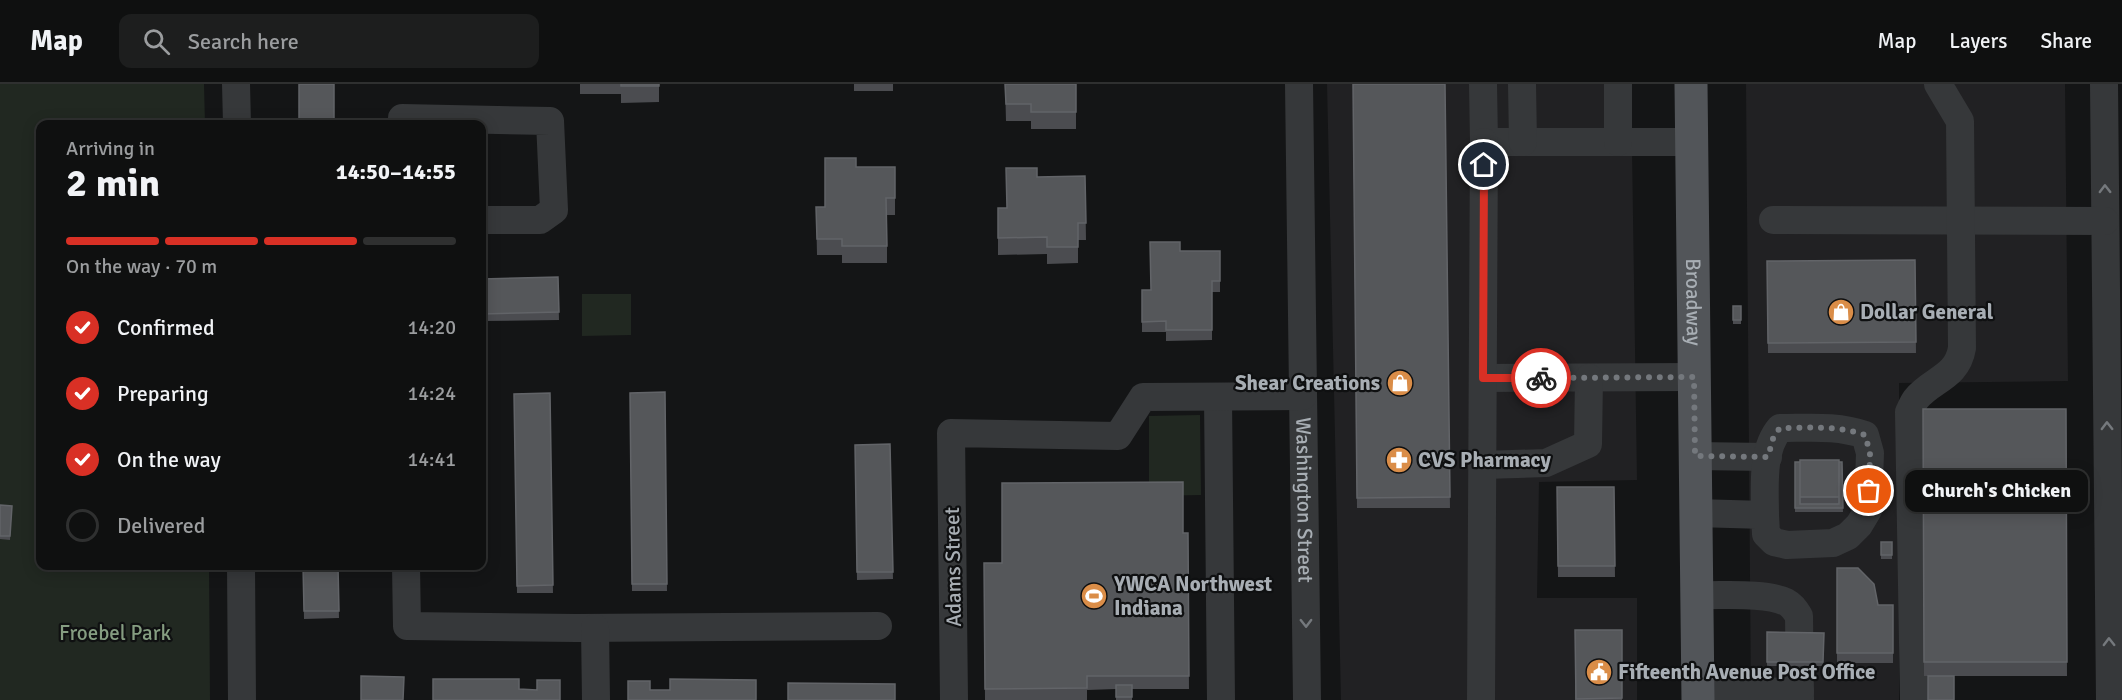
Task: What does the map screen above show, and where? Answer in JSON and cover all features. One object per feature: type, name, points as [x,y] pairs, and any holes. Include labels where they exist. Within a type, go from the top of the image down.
[{"type":"main road","name":"Broadway","points":[[1691,84],[1698,696]]},
{"type":"street","points":[[236,84],[237,120]]},
{"type":"street","name":"Washington Street","points":[[1299,84],[1307,700]]},
{"type":"street","points":[[1481,700],[1483,84]]},
{"type":"street","points":[[1522,84],[1522,142]]},
{"type":"street","points":[[1618,84],[1618,142]]},
{"type":"street","points":[[1914,700],[1909,412],[1916,399],[1953,369],[1960,356],[1960,121],[1938,84]]},
{"type":"street","points":[[2104,84],[2105,221],[2115,461],[2110,700]]},
{"type":"street","points":[[402,120],[402,118],[550,121],[554,210],[540,220],[486,220]]},
{"type":"street","points":[[1484,142],[1692,142]]},
{"type":"street","points":[[1773,220],[2105,221]]},
{"type":"street","points":[[1483,378],[1694,377]]},
{"type":"street","points":[[1482,465],[1546,463],[1588,444],[1589,378]]},
{"type":"street","points":[[1221,700],[1218,397],[1303,396]]},
{"type":"street","name":"Adams Street","points":[[954,700],[951,433],[1118,436],[1143,397],[1218,397]]},
{"type":"street","points":[[1780,428],[1850,429],[1865,435],[1870,453],[1868,510],[1859,525],[1848,536],[1833,543],[1787,545],[1774,542],[1766,534],[1765,515],[1768,457],[1774,435],[1780,428]]},
{"type":"street","points":[[1695,456],[1768,457]]},
{"type":"street","points":[[1696,513],[1765,515]]},
{"type":"street","points":[[241,570],[242,700]]},
{"type":"street","points":[[406,570],[407,626],[595,628],[878,626]]},
{"type":"street","points":[[1697,595],[1765,598],[1785,602],[1793,607],[1799,616],[1800,696],[1698,696]]},
{"type":"street","points":[[595,628],[596,700]]},
{"type":"shaded area","points":[[1327,84],[1631,84],[1637,480],[1539,482],[1537,598],[1637,598],[1637,700],[1341,700]]},
{"type":"shaded area","points":[[1746,84],[2065,84],[2068,381],[1899,383],[1899,700],[1751,700]]},
{"type":"green space","name":"Froebel Park","points":[[0,84],[204,84],[205,120],[36,120],[36,570],[209,570],[210,700],[0,700]]},
{"type":"green space","points":[[582,294],[631,294],[631,335],[582,336]]},
{"type":"green space","points":[[1200,415],[1201,495],[1149,496],[1149,416]]},
{"type":"building","points":[[299,84],[334,84],[334,120],[299,120]]},
{"type":"building","points":[[621,84],[659,84],[659,86],[621,86]]},
{"type":"building","points":[[1005,84],[1076,84],[1076,112],[1031,112],[1031,104],[1006,104]]},
{"type":"building","points":[[1353,84],[1445,84],[1450,497],[1357,498]]},
{"type":"building","points":[[825,158],[856,158],[856,167],[895,167],[895,198],[886,198],[887,246],[842,246],[842,239],[817,239],[816,207],[825,207]]},
{"type":"building","points":[[1006,168],[1037,168],[1037,177],[1085,176],[1086,223],[1078,223],[1078,247],[1047,247],[1047,237],[998,238],[998,208],[1007,208]]},
{"type":"building","points":[[1150,242],[1180,242],[1180,251],[1220,251],[1220,281],[1212,281],[1212,330],[1166,330],[1166,321],[1142,322],[1142,290],[1151,290]]},
{"type":"building","name":"Dollar General","points":[[1915,260],[1916,342],[1768,343],[1767,261]]},
{"type":"building","points":[[558,277],[559,312],[486,314],[486,279]]},
{"type":"building","points":[[1733,306],[1741,306],[1741,320],[1733,320]]},
{"type":"building","points":[[665,392],[667,584],[632,584],[630,393]]},
{"type":"building","points":[[550,393],[553,585],[517,586],[514,394]]},
{"type":"building","points":[[1923,409],[2066,409],[2067,662],[1924,662]]},
{"type":"building","points":[[890,444],[893,572],[857,572],[855,445]]},
{"type":"building","points":[[1800,460],[1839,460],[1839,497],[1800,497]]},
{"type":"building","points":[[1795,462],[1800,462],[1800,504],[1839,504],[1839,462],[1842,462],[1843,508],[1795,508]]},
{"type":"building","points":[[1183,482],[1183,533],[1188,533],[1189,676],[1087,676],[1087,688],[985,689],[984,563],[1002,563],[1002,483]]},
{"type":"building","points":[[1557,487],[1614,487],[1615,566],[1558,566]]},
{"type":"building","points":[[0,505],[12,506],[10,536],[0,536]]},
{"type":"building","points":[[1881,542],[1892,542],[1892,555],[1881,555]]},
{"type":"building","points":[[1837,568],[1858,568],[1874,584],[1878,605],[1893,605],[1893,653],[1837,653]]},
{"type":"building","points":[[303,570],[338,570],[339,611],[304,611]]},
{"type":"building","name":"Fifteenth Avenue Post Office","points":[[1575,630],[1622,630],[1622,698],[1576,699]]},
{"type":"building","points":[[1767,632],[1824,633],[1823,662],[1767,662]]},
{"type":"building","points":[[361,676],[404,677],[403,700],[361,700]]},
{"type":"building","points":[[1928,676],[1954,676],[1954,700],[1928,700]]},
{"type":"building","points":[[433,679],[519,679],[519,689],[537,690],[537,680],[560,680],[560,700],[433,700]]},
{"type":"building","points":[[670,679],[756,680],[756,700],[628,700],[628,681],[650,681],[650,690],[670,690]]},
{"type":"building","points":[[788,683],[895,684],[895,700],[788,700]]},
{"type":"building","points":[[1116,685],[1132,685],[1132,697],[1116,697]]},
{"type":"way so far","points":[[1541,378],[1694,377],[1695,456],[1768,457],[1774,435],[1780,428],[1850,429],[1865,435],[1870,453],[1869,491]]},
{"type":"place","name":"Dollar General","points":[[1841,312]]},
{"type":"place","name":"Shear Creations","points":[[1400,383]]},
{"type":"place","name":"CVS Pharmacy","points":[[1399,460]]},
{"type":"place","name":"Church's Chicken","points":[[1869,491]]},
{"type":"place","name":"YWCA Northwest Indiana","points":[[1094,596]]},
{"type":"place","name":"Fifteenth Avenue Post Office","points":[[1599,672]]},
{"type":"route","points":[[1484,165],[1483,378],[1541,378]]}]
